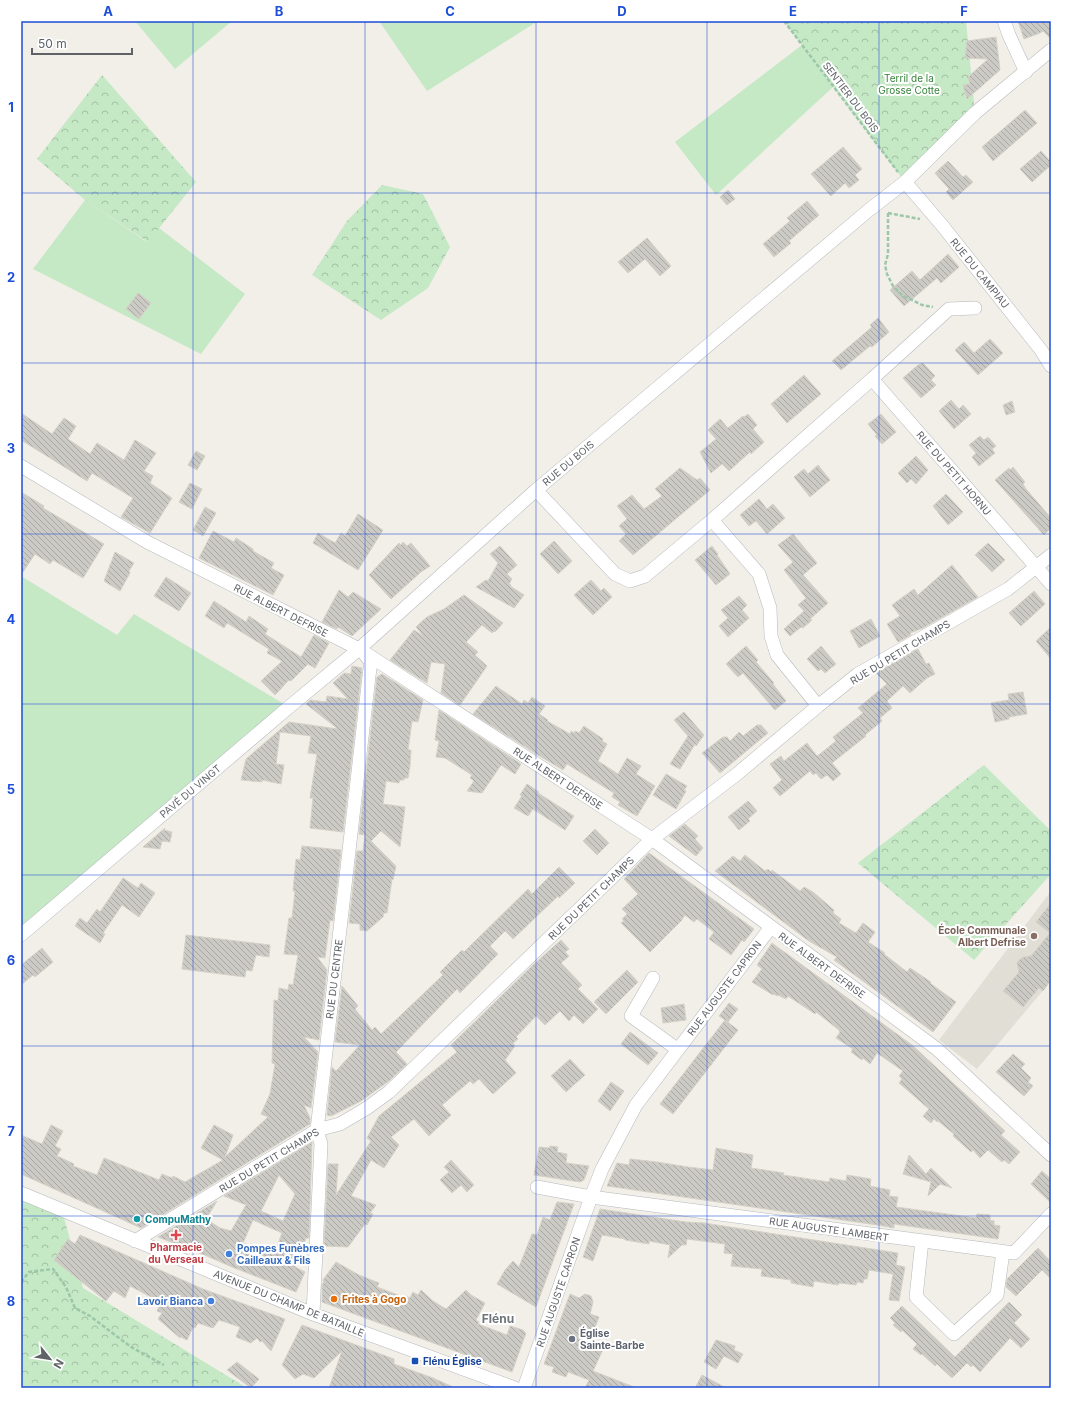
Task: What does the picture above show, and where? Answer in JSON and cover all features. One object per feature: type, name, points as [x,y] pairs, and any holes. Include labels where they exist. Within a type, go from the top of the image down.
[{"type":"street","points":[[1004,21],[1026,72]]},
{"type":"street","points":[[869,210],[905,182],[975,113],[1051,50]]},
{"type":"street","name":"RUE DU CAMPIAU","points":[[905,182],[941,224],[1041,350],[1051,366]]},
{"type":"street","name":"RUE DU BOIS","points":[[359,649],[536,490],[869,210]]},
{"type":"street","points":[[536,490],[615,574],[630,580],[646,576],[872,380],[949,309],[975,308]]},
{"type":"street","name":"RUE DU PETIT HORNU","points":[[872,380],[1051,584]]},
{"type":"street","name":"RUE ALBERT DEFRISE","points":[[21,466],[147,542],[359,649],[652,840],[937,1049],[1051,1155]]},
{"type":"street","points":[[712,520],[759,574],[770,608],[771,636],[777,655],[818,706]]},
{"type":"street","name":"RUE DU PETIT CHAMPS","points":[[136,1241],[317,1130],[340,1124],[367,1108],[389,1092],[652,840],[737,774],[858,674],[1008,589],[1051,555]]},
{"type":"street","name":"PAVÉ DU VINGT","points":[[21,935],[359,649]]},
{"type":"street","name":"RUE DU CENTRE","points":[[313,1314],[321,1144],[317,1130],[370,669],[370,662],[359,649]]},
{"type":"street","name":"RUE AUGUSTE CAPRON","points":[[524,1388],[602,1169],[636,1105],[771,927]]},
{"type":"street","points":[[653,978],[631,1016],[677,1049]]},
{"type":"street","points":[[537,1187],[591,1197]]},
{"type":"street","name":"AVENUE DU CHAMP DE BATAILLE","points":[[21,1193],[313,1314],[515,1388]]},
{"type":"street","name":"RUE AUGUSTE LAMBERT","points":[[591,1197],[1014,1253],[1051,1214]]},
{"type":"street","points":[[922,1241],[916,1297],[954,1334],[997,1295],[1003,1252]]},
{"type":"path","name":"SENTIER DU BOIS","points":[[784,21],[905,182]]},
{"type":"path","points":[[869,210],[941,224]]},
{"type":"path","points":[[888,213],[888,254],[885,265],[887,274],[893,286],[902,295],[912,301],[932,307],[949,309]]},
{"type":"path","points":[[21,1282],[29,1272],[53,1269],[66,1287],[75,1308],[90,1316],[131,1347],[164,1365]]},
{"type":"shaded area","name":"École Communale Albert Defrise","points":[[1051,891],[1051,981],[977,1069],[939,1040]]},
{"type":"green space","points":[[135,21],[232,21],[175,69]]},
{"type":"green space","points":[[379,21],[538,21],[427,91]]},
{"type":"green space","name":"Terril de la Grosse Cotte","points":[[784,21],[966,21],[975,113],[905,182]]},
{"type":"green space","points":[[802,45],[833,87],[716,195],[675,142]]},
{"type":"green space","points":[[102,75],[196,182],[148,242],[85,200],[37,159]]},
{"type":"green space","points":[[382,185],[423,194],[450,247],[428,288],[381,320],[312,275],[347,221]]},
{"type":"green space","points":[[85,200],[147,242],[159,228],[245,294],[201,354],[33,269]]},
{"type":"green space","points":[[21,576],[117,635],[134,614],[289,707],[21,935]]},
{"type":"green space","points":[[984,765],[1051,831],[1051,874],[974,960],[858,863]]},
{"type":"green space","points":[[21,1193],[62,1210],[83,1288],[247,1388],[21,1388]]},
{"type":"building","points":[[1018,21],[1051,21],[1051,39],[1043,31],[1024,39]]},
{"type":"building","points":[[996,37],[1000,70],[967,99],[963,85],[970,84],[968,77],[988,59],[965,58],[967,41]]},
{"type":"building","points":[[1025,110],[1037,123],[993,161],[982,147]]},
{"type":"building","points":[[843,147],[862,169],[855,175],[859,180],[849,188],[845,183],[831,196],[811,174]]},
{"type":"building","points":[[1041,151],[1051,162],[1051,165],[1032,182],[1020,169]]},
{"type":"building","points":[[948,161],[963,177],[966,175],[973,182],[953,200],[946,192],[949,189],[935,173]]},
{"type":"building","points":[[728,190],[735,199],[727,205],[720,197]]},
{"type":"building","points":[[807,201],[819,215],[789,241],[791,243],[774,257],[763,244],[790,221],[787,218]]},
{"type":"building","points":[[647,238],[671,266],[660,276],[645,259],[628,273],[618,262]]},
{"type":"building","points":[[948,254],[959,267],[941,283],[937,278],[904,306],[890,290],[912,271],[920,280]]},
{"type":"building","points":[[138,293],[151,303],[139,319],[126,309]]},
{"type":"building","points":[[878,318],[889,332],[872,347],[870,346],[841,370],[832,361],[872,327],[870,325]]},
{"type":"building","points":[[990,339],[1003,353],[978,375],[955,350],[964,342],[974,353]]},
{"type":"building","points":[[923,363],[935,376],[931,380],[936,385],[921,398],[903,378],[918,365]]},
{"type":"building","points":[[804,375],[821,394],[787,423],[771,404]]},
{"type":"building","points":[[951,400],[959,409],[963,405],[971,414],[954,429],[939,411]]},
{"type":"building","points":[[1012,401],[1015,412],[1006,415],[1003,405]]},
{"type":"building","points":[[21,413],[52,434],[64,418],[76,426],[68,439],[90,454],[97,443],[124,460],[135,440],[156,453],[144,471],[153,476],[150,483],[172,498],[150,533],[121,517],[133,498],[92,473],[87,481],[21,440]]},
{"type":"building","points":[[748,414],[757,425],[753,429],[764,442],[751,454],[750,452],[729,471],[722,464],[711,473],[700,452],[716,439],[708,430],[720,419],[728,428],[743,416],[744,417]]},
{"type":"building","points":[[881,414],[896,432],[882,444],[868,424]]},
{"type":"building","points":[[980,436],[984,440],[988,437],[996,446],[992,449],[995,453],[979,466],[972,457],[976,453],[969,445]]},
{"type":"building","points":[[196,451],[205,456],[197,470],[188,465]]},
{"type":"building","points":[[916,456],[928,470],[916,484],[911,479],[907,483],[898,473]]},
{"type":"building","points":[[818,465],[830,480],[810,497],[794,477],[804,469],[808,474]]},
{"type":"building","points":[[1013,467],[1025,482],[1023,484],[1026,489],[1051,518],[1051,528],[1044,535],[995,480],[1009,468],[1010,470]]},
{"type":"building","points":[[680,468],[697,480],[700,478],[710,490],[633,555],[619,541],[626,534],[619,526],[627,519],[617,506],[632,495],[644,509],[662,496],[655,489]]},
{"type":"building","points":[[190,483],[202,489],[192,509],[179,502]]},
{"type":"building","points":[[21,492],[44,506],[43,508],[104,544],[83,578],[53,560],[50,564],[35,554],[21,575]]},
{"type":"building","points":[[946,494],[963,512],[948,525],[933,506]]},
{"type":"building","points":[[759,499],[767,509],[773,504],[785,518],[767,534],[756,521],[749,526],[740,515]]},
{"type":"building","points":[[205,507],[216,513],[203,536],[193,530]]},
{"type":"building","points":[[358,514],[383,530],[358,570],[313,543],[318,533],[335,543],[341,533],[345,536]]},
{"type":"building","points":[[213,531],[234,542],[236,538],[253,549],[253,551],[274,563],[271,568],[284,575],[273,595],[199,558]]},
{"type":"building","points":[[793,534],[817,563],[803,575],[828,603],[810,619],[812,620],[803,628],[801,627],[790,636],[784,629],[804,611],[798,605],[806,598],[784,570],[793,562],[778,545]]},
{"type":"building","points":[[554,541],[572,561],[558,574],[540,554]]},
{"type":"building","points":[[403,542],[407,546],[411,543],[430,566],[421,572],[391,599],[369,575],[399,543],[401,545]]},
{"type":"building","points":[[988,543],[1005,560],[992,572],[975,555]]},
{"type":"building","points":[[500,546],[517,565],[507,574],[512,579],[509,584],[524,595],[514,608],[476,587],[486,580],[488,581],[498,563],[490,554]]},
{"type":"building","points":[[712,546],[730,574],[716,585],[695,560]]},
{"type":"building","points":[[115,552],[134,563],[120,591],[104,581]]},
{"type":"building","points":[[952,565],[978,597],[923,628],[910,633],[911,635],[898,642],[887,624],[900,616],[892,605],[914,589],[918,595]]},
{"type":"building","points":[[166,577],[191,593],[179,611],[154,596]]},
{"type":"building","points":[[591,580],[601,591],[604,588],[612,597],[593,615],[574,595]]},
{"type":"building","points":[[339,590],[348,597],[353,592],[381,609],[352,636],[338,627],[337,629],[322,622]]},
{"type":"building","points":[[1034,591],[1045,604],[1021,626],[1009,613]]},
{"type":"building","points":[[464,595],[503,623],[495,632],[494,631],[492,633],[482,625],[466,642],[478,652],[475,655],[487,666],[460,705],[441,693],[445,664],[431,662],[427,683],[390,660],[414,630],[423,636],[416,627],[420,623],[427,617],[444,609]]},
{"type":"building","points":[[739,596],[747,605],[742,610],[749,618],[728,637],[719,626],[728,618],[721,610]]},
{"type":"building","points":[[214,601],[246,622],[249,616],[268,629],[265,634],[301,657],[314,635],[329,643],[315,668],[308,664],[291,681],[289,680],[275,695],[261,681],[282,661],[267,653],[269,649],[227,623],[224,628],[205,616]]},
{"type":"building","points":[[871,619],[880,636],[859,648],[850,631]]},
{"type":"building","points":[[1051,627],[1051,659],[1036,641]]},
{"type":"building","points":[[746,646],[758,660],[756,662],[774,683],[773,684],[786,701],[775,710],[743,673],[738,677],[726,664]]},
{"type":"building","points":[[821,646],[836,664],[825,673],[821,669],[818,671],[807,659]]},
{"type":"building","points":[[918,649],[926,664],[929,663],[935,674],[927,678],[910,693],[903,686],[887,701],[892,708],[880,718],[882,721],[832,763],[841,774],[833,781],[827,775],[821,779],[816,773],[813,775],[810,771],[780,796],[773,788],[782,780],[770,764],[781,756],[784,761],[807,743],[817,756],[820,754],[836,741],[833,737],[863,713],[858,708],[887,684],[876,673]]},
{"type":"building","points":[[352,666],[362,668],[343,832],[310,828],[313,798],[310,798],[317,754],[308,753],[311,736],[280,732],[276,764],[284,765],[281,784],[262,780],[262,782],[241,780],[246,759],[289,722],[338,729],[306,704],[310,700],[326,702],[327,696],[348,699],[333,683],[344,673],[351,674]]},
{"type":"building","points":[[382,674],[423,700],[418,722],[412,721],[408,750],[411,750],[408,778],[400,780],[399,783],[386,781],[383,804],[405,807],[400,847],[381,831],[371,841],[396,866],[393,880],[392,879],[387,913],[384,913],[383,917],[367,931],[360,930],[360,924],[349,923],[357,851],[363,851],[365,835],[359,834],[377,677]]},
{"type":"building","points":[[496,686],[522,704],[524,700],[528,703],[532,697],[545,706],[539,714],[548,720],[547,721],[570,734],[571,731],[574,733],[575,731],[579,733],[584,726],[603,739],[602,741],[607,744],[598,761],[618,774],[627,758],[641,766],[636,774],[655,786],[637,816],[618,805],[620,802],[612,797],[614,793],[567,764],[563,770],[473,714]]},
{"type":"building","points":[[1023,692],[1027,714],[1009,717],[1009,719],[995,722],[991,703],[1009,700],[1008,694]]},
{"type":"building","points":[[439,710],[521,764],[515,774],[501,765],[482,793],[467,791],[474,781],[470,778],[472,775],[445,758],[436,757],[439,741],[435,740]]},
{"type":"building","points":[[684,712],[704,735],[696,746],[695,744],[680,769],[670,764],[688,736],[674,720]]},
{"type":"building","points":[[757,725],[761,725],[768,733],[720,773],[702,753],[723,737],[727,737],[730,741],[739,732],[743,736]]},
{"type":"building","points":[[666,774],[687,786],[684,790],[686,791],[676,809],[653,795]]},
{"type":"building","points":[[527,784],[539,792],[538,793],[574,816],[565,830],[533,809],[528,816],[514,808],[522,796],[520,795]]},
{"type":"building","points":[[748,801],[757,811],[748,819],[750,821],[739,830],[728,817]]},
{"type":"building","points":[[685,824],[698,836],[695,839],[703,848],[696,856],[669,836]]},
{"type":"building","points":[[165,828],[164,830],[172,832],[170,842],[162,841],[160,849],[143,847]]},
{"type":"building","points":[[595,829],[609,843],[597,855],[583,841]]},
{"type":"building","points":[[302,846],[341,850],[333,921],[330,920],[325,958],[317,957],[327,970],[319,1040],[304,1037],[318,1052],[311,1108],[304,1105],[310,1118],[310,1124],[141,1228],[21,1174],[21,1135],[42,1144],[51,1125],[63,1131],[55,1146],[61,1149],[57,1156],[74,1164],[73,1166],[97,1175],[104,1158],[159,1180],[162,1174],[172,1178],[173,1176],[185,1182],[223,1160],[201,1148],[214,1125],[233,1135],[225,1157],[268,1117],[261,1114],[270,1094],[275,1064],[272,1063],[274,1000],[278,1001],[279,988],[288,990],[289,984],[293,985],[298,955],[284,954],[289,918],[292,918],[296,859],[300,860]]},
{"type":"building","points":[[649,853],[754,929],[744,942],[742,940],[731,955],[709,939],[714,932],[697,919],[694,922],[685,915],[681,921],[650,952],[621,923],[624,921],[622,919],[627,914],[622,909],[638,894],[624,879]]},
{"type":"building","points":[[745,855],[765,871],[768,869],[771,872],[772,870],[800,891],[804,887],[813,892],[834,910],[833,913],[841,919],[839,923],[856,933],[863,923],[875,932],[868,942],[885,953],[884,954],[907,972],[910,968],[931,982],[930,983],[956,1002],[933,1032],[834,960],[837,957],[809,941],[715,871],[733,856],[740,861]]},
{"type":"building","points":[[559,867],[575,883],[559,898],[558,896],[513,939],[505,931],[490,946],[498,954],[460,993],[457,989],[396,1052],[407,1064],[389,1081],[361,1101],[331,1116],[327,1115],[332,1067],[336,1071],[360,1045],[335,1042],[342,986],[358,1006],[355,1009],[372,1030],[375,1027],[381,1034],[443,975],[440,972],[462,950],[464,952],[528,889],[532,894]]},
{"type":"building","points":[[123,878],[138,888],[141,883],[155,893],[139,917],[122,905],[103,933],[105,934],[100,943],[75,926],[80,918],[87,923],[97,909],[100,912]]},
{"type":"building","points":[[1051,903],[1051,980],[1043,991],[1039,988],[1023,1007],[1003,991],[1019,972],[1017,963],[1020,959],[1031,956],[1050,933],[1036,922]]},
{"type":"building","points":[[186,935],[270,945],[269,957],[256,955],[252,971],[246,970],[245,977],[182,969]]},
{"type":"building","points":[[561,940],[569,949],[565,952],[569,956],[561,963],[582,985],[578,989],[598,1009],[583,1024],[574,1015],[569,1021],[560,1011],[545,1025],[536,1016],[516,1037],[518,1039],[513,1043],[515,1046],[505,1060],[516,1073],[493,1094],[479,1079],[473,1084],[470,1081],[442,1105],[451,1115],[429,1136],[414,1119],[391,1137],[399,1145],[384,1168],[371,1160],[351,1196],[376,1205],[370,1213],[373,1214],[367,1225],[365,1224],[348,1247],[324,1246],[328,1164],[338,1164],[336,1195],[371,1141],[367,1138],[379,1116],[457,1052],[451,1045],[532,966]]},
{"type":"building","points":[[772,943],[912,1045],[1005,1131],[1001,1135],[1020,1152],[1009,1164],[1004,1160],[1002,1162],[988,1150],[980,1158],[973,1150],[971,1152],[953,1136],[954,1134],[938,1121],[937,1122],[934,1119],[931,1123],[923,1116],[929,1109],[899,1083],[902,1079],[899,1076],[903,1071],[877,1053],[870,1064],[863,1058],[862,1060],[851,1052],[853,1049],[836,1038],[840,1032],[839,1030],[816,1012],[815,1014],[788,996],[786,999],[778,995],[773,995],[752,982],[762,969],[757,965]]},
{"type":"building","points":[[42,948],[53,962],[35,977],[33,975],[21,985],[21,965]]},
{"type":"building","points":[[627,970],[638,982],[606,1014],[594,1002]]},
{"type":"building","points":[[729,1003],[738,1009],[728,1022],[719,1016]]},
{"type":"building","points":[[684,1004],[686,1020],[663,1023],[661,1008]]},
{"type":"building","points":[[725,1020],[738,1030],[673,1114],[660,1104]]},
{"type":"building","points":[[630,1032],[658,1053],[648,1065],[621,1044]]},
{"type":"building","points":[[1013,1054],[1025,1064],[1021,1068],[1031,1078],[1028,1082],[1033,1086],[1024,1096],[996,1072]]},
{"type":"building","points":[[570,1059],[585,1075],[566,1092],[551,1076]]},
{"type":"building","points":[[611,1082],[624,1091],[610,1111],[598,1101]]},
{"type":"building","points":[[312,1142],[309,1238],[306,1238],[304,1243],[300,1241],[292,1261],[297,1263],[295,1267],[305,1272],[296,1292],[158,1237],[217,1201],[206,1219],[220,1228],[231,1231],[246,1205],[224,1196]],"holes":[[[279,1175],[295,1194],[283,1221],[261,1211]],[[253,1220],[282,1233],[274,1255],[243,1243]]]},
{"type":"building","points":[[550,1146],[558,1147],[557,1152],[567,1154],[566,1163],[589,1166],[584,1180],[580,1182],[534,1175],[539,1147],[549,1148]]},
{"type":"building","points":[[716,1148],[753,1155],[751,1168],[784,1173],[783,1175],[829,1182],[830,1178],[846,1181],[847,1175],[871,1179],[870,1186],[890,1190],[889,1196],[898,1197],[896,1207],[976,1218],[977,1214],[990,1215],[990,1220],[994,1221],[994,1225],[1000,1226],[998,1239],[894,1224],[894,1228],[607,1186],[617,1163],[629,1165],[630,1159],[713,1170]]},
{"type":"building","points":[[909,1155],[926,1174],[931,1168],[952,1188],[940,1184],[928,1196],[931,1182],[903,1174]]},
{"type":"building","points":[[451,1160],[474,1185],[467,1192],[461,1185],[452,1193],[440,1180],[449,1172],[444,1167]]},
{"type":"building","points":[[1042,1171],[1051,1179],[1051,1203],[1031,1184]]},
{"type":"building","points":[[557,1202],[574,1204],[536,1307],[497,1284],[505,1270],[513,1261],[519,1267],[532,1234],[537,1235],[543,1217],[550,1220]]},
{"type":"building","points":[[600,1209],[686,1222],[704,1223],[898,1253],[896,1265],[905,1267],[899,1301],[889,1300],[893,1274],[869,1270],[867,1279],[864,1279],[863,1283],[857,1282],[856,1285],[839,1283],[838,1285],[814,1281],[813,1287],[791,1283],[791,1280],[761,1276],[762,1269],[731,1266],[733,1254],[724,1253],[725,1244],[687,1239],[686,1245],[682,1245],[668,1258],[670,1245],[649,1241],[649,1244],[602,1235],[593,1261],[583,1257]]},
{"type":"building","points":[[80,1235],[203,1289],[285,1319],[271,1351],[262,1341],[260,1342],[257,1338],[251,1343],[236,1337],[240,1327],[219,1320],[213,1328],[198,1323],[195,1328],[193,1327],[187,1340],[181,1337],[180,1338],[158,1319],[162,1313],[157,1311],[160,1304],[154,1302],[155,1299],[130,1286],[125,1298],[114,1291],[106,1301],[54,1260],[68,1239],[75,1244]]},
{"type":"building","points":[[1038,1248],[1051,1262],[1051,1279],[1042,1270],[1016,1296],[1006,1287],[1007,1279]]},
{"type":"building","points":[[336,1262],[359,1275],[379,1283],[377,1287],[403,1297],[404,1295],[410,1298],[413,1292],[418,1295],[421,1290],[433,1301],[446,1309],[466,1290],[471,1295],[485,1303],[476,1320],[479,1322],[478,1324],[507,1335],[510,1326],[523,1330],[526,1333],[512,1372],[322,1302],[323,1280]]},
{"type":"building","name":"Église Sainte-Barbe","points":[[570,1294],[579,1298],[585,1294],[591,1296],[593,1302],[590,1314],[599,1317],[590,1340],[605,1345],[593,1371],[634,1388],[585,1388],[589,1380],[568,1372],[566,1377],[552,1372],[554,1367],[544,1364]]},
{"type":"building","points":[[1009,1302],[1022,1315],[1014,1323],[1030,1339],[1021,1348],[1010,1338],[980,1372],[973,1365],[971,1367],[967,1363],[952,1378],[937,1364],[935,1366],[922,1354],[921,1355],[913,1349],[917,1344],[902,1330],[901,1332],[893,1325],[895,1323],[890,1318],[902,1306],[955,1357]]},
{"type":"building","points":[[302,1325],[394,1359],[394,1364],[433,1378],[453,1388],[329,1388],[342,1351],[314,1378],[303,1374],[295,1379],[282,1365]]},
{"type":"building","points":[[716,1340],[735,1346],[734,1350],[743,1354],[738,1363],[724,1356],[716,1369],[704,1362]]},
{"type":"building","points":[[237,1362],[259,1379],[251,1388],[227,1370]]},
{"type":"building","points":[[702,1375],[726,1388],[695,1388]]},
{"type":"place","name":"École Communale Albert Defrise","points":[[1034,936]]},
{"type":"place","name":"CompuMathy","points":[[137,1219]]},
{"type":"place","name":"Pharmacie du Verseau","points":[[176,1235]]},
{"type":"place","name":"Pompes Funèbres Cailleaux & Fils","points":[[229,1254]]},
{"type":"place","name":"Frites à Gogo","points":[[334,1299]]},
{"type":"place","name":"Lavoir Bianca","points":[[211,1301]]},
{"type":"place","name":"Église Sainte-Barbe","points":[[572,1339]]},
{"type":"place","name":"Flénu Église","points":[[415,1361]]},
{"type":"district","name":"Flénu","points":[[498,1318]]}]
